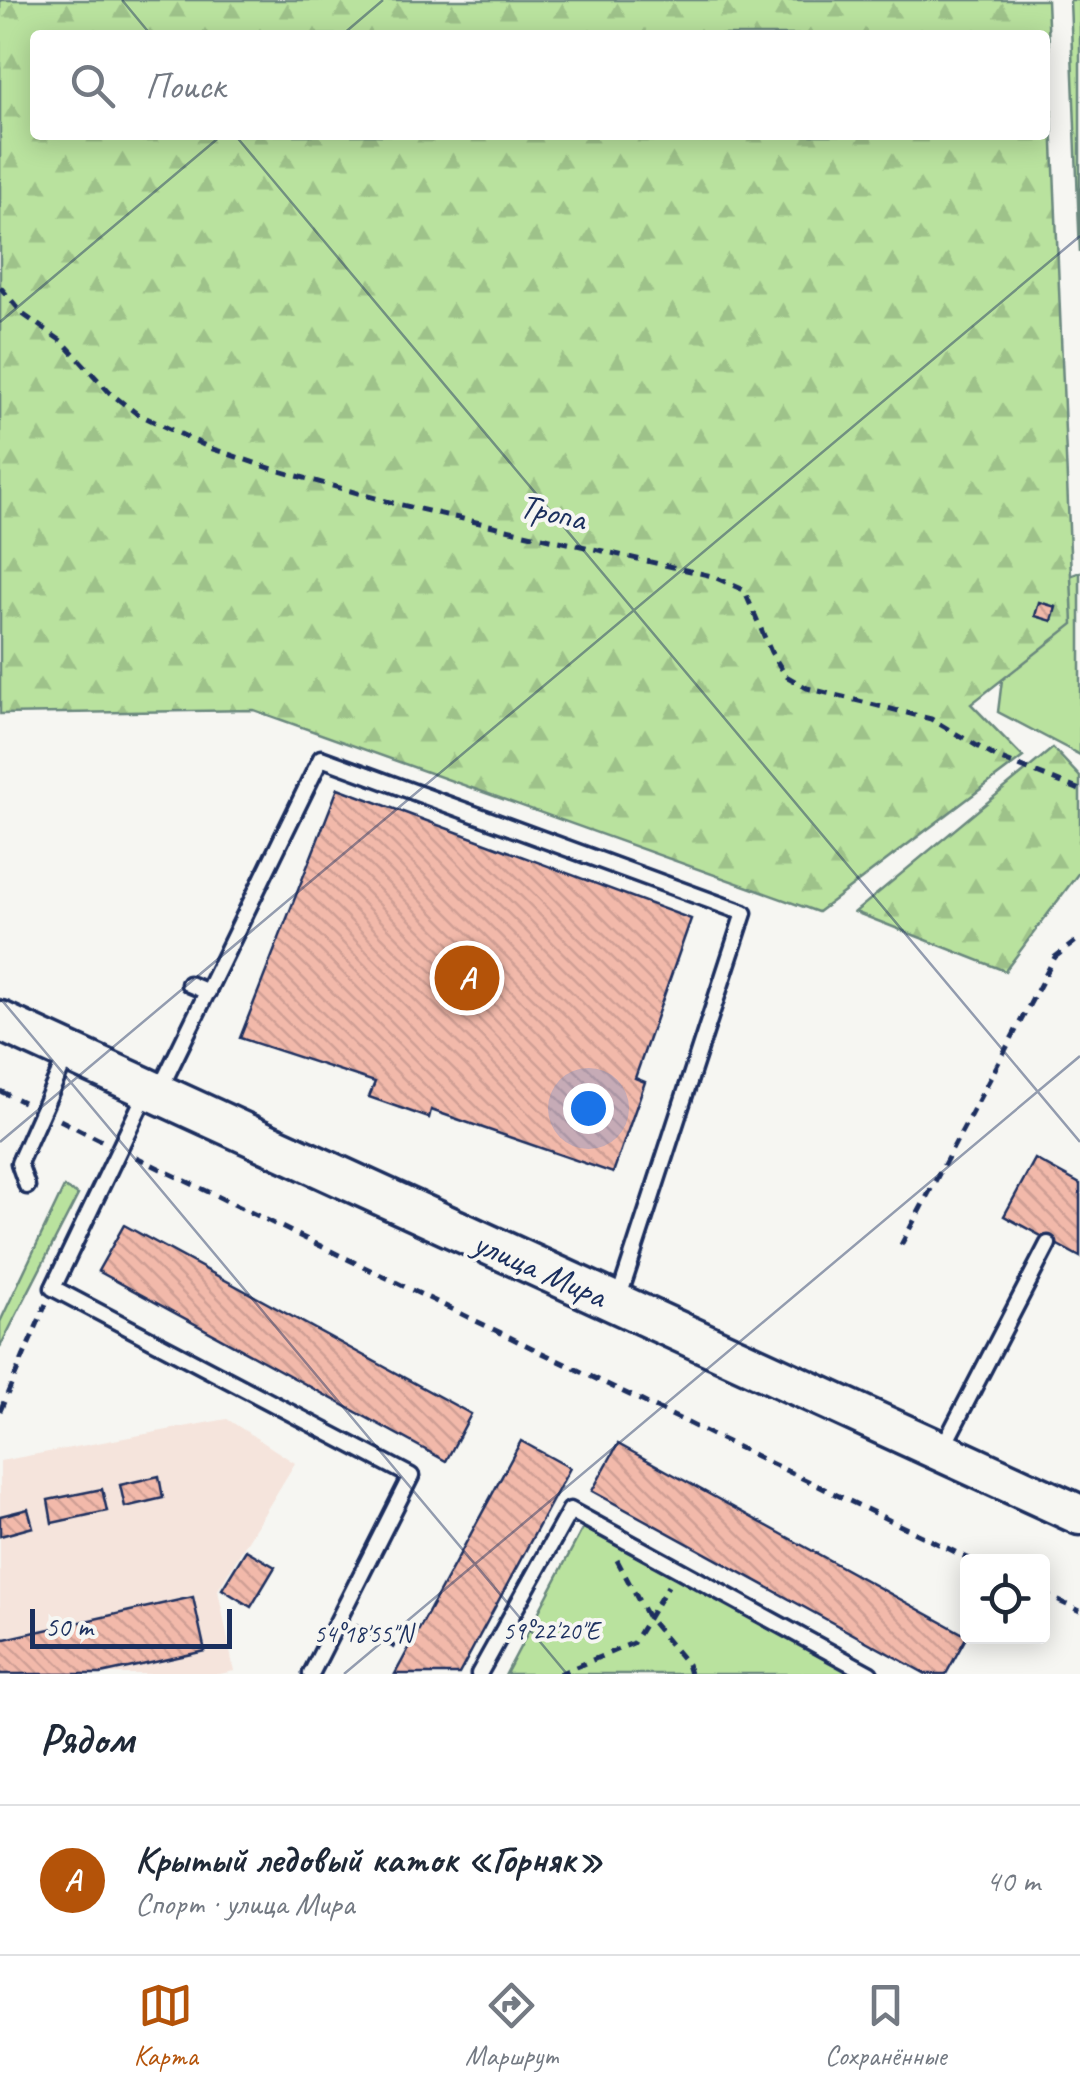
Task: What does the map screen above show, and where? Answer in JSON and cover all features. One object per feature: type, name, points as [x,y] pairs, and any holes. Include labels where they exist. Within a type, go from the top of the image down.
[{"type":"main road","name":"улица Мира","points":[[0,1021],[1080,1515]]},
{"type":"lane","points":[[310,1674],[411,1476],[52,1288],[120,1149],[208,992],[321,758],[744,913],[653,1211],[617,1304]]},
{"type":"lane","points":[[189,984],[208,992]]},
{"type":"lane","points":[[27,1186],[19,1162],[68,1053]]},
{"type":"lane","points":[[940,1451],[1048,1244]]},
{"type":"lane","points":[[478,1674],[570,1510],[870,1674]]},
{"type":"path","name":"Тропа","points":[[0,287],[24,315],[63,342],[110,393],[136,413],[176,434],[276,470],[393,502],[712,576],[744,590],[786,676],[807,688],[932,718],[996,756],[1080,790]]},
{"type":"path","points":[[902,1245],[1055,957],[1080,938]]},
{"type":"path","points":[[0,1091],[960,1554]]},
{"type":"path","points":[[0,1411],[52,1288]]},
{"type":"path","points":[[600,1526],[648,1618],[690,1674]]},
{"type":"path","points":[[1050,1598],[1080,1612]]},
{"type":"path","points":[[559,1674],[633,1643],[661,1599]]},
{"type":"path","points":[[340,1618],[397,1648]]},
{"type":"shaded area","points":[[227,1419],[295,1463],[218,1590],[234,1671],[0,1674],[0,1461]]},
{"type":"green space","points":[[0,0],[1047,0],[1048,30],[30,30],[30,140],[1050,140],[1050,72],[1073,624],[971,704],[1023,757],[818,912],[254,710],[0,714]]},
{"type":"green space","points":[[1070,0],[1080,0],[1080,253]]},
{"type":"green space","points":[[1080,572],[1080,755],[998,712],[1012,599]]},
{"type":"green space","points":[[1053,748],[1080,777],[1080,871],[1005,971],[855,912]]},
{"type":"green space","points":[[64,1187],[78,1195],[0,1347],[0,1322]]},
{"type":"green space","points":[[583,1528],[856,1674],[506,1674]]},
{"type":"building","points":[[1039,602],[1056,607],[1052,621],[1035,616]]},
{"type":"building","points":[[338,788],[691,919],[635,1078],[645,1082],[613,1173],[431,1110],[429,1118],[369,1097],[375,1082],[240,1038]]},
{"type":"building","points":[[1035,1159],[1080,1184],[1080,1257],[1004,1216]]},
{"type":"building","points":[[124,1225],[471,1414],[446,1461],[98,1271]]},
{"type":"building","points":[[521,1441],[570,1468],[459,1674],[395,1674]]},
{"type":"building","points":[[618,1444],[960,1632],[963,1644],[946,1674],[926,1674],[592,1491]]},
{"type":"building","points":[[159,1476],[163,1498],[125,1507],[120,1485]]},
{"type":"building","points":[[102,1489],[107,1511],[52,1523],[48,1500]]},
{"type":"building","points":[[28,1509],[33,1527],[0,1536],[0,1516]]},
{"type":"building","points":[[246,1550],[275,1567],[251,1607],[222,1589]]},
{"type":"building","points":[[193,1597],[205,1651],[101,1674],[0,1674],[0,1640]]},
{"type":"place","name":"Крытый ледовый каток «Горняк»","points":[[467,978]]}]
